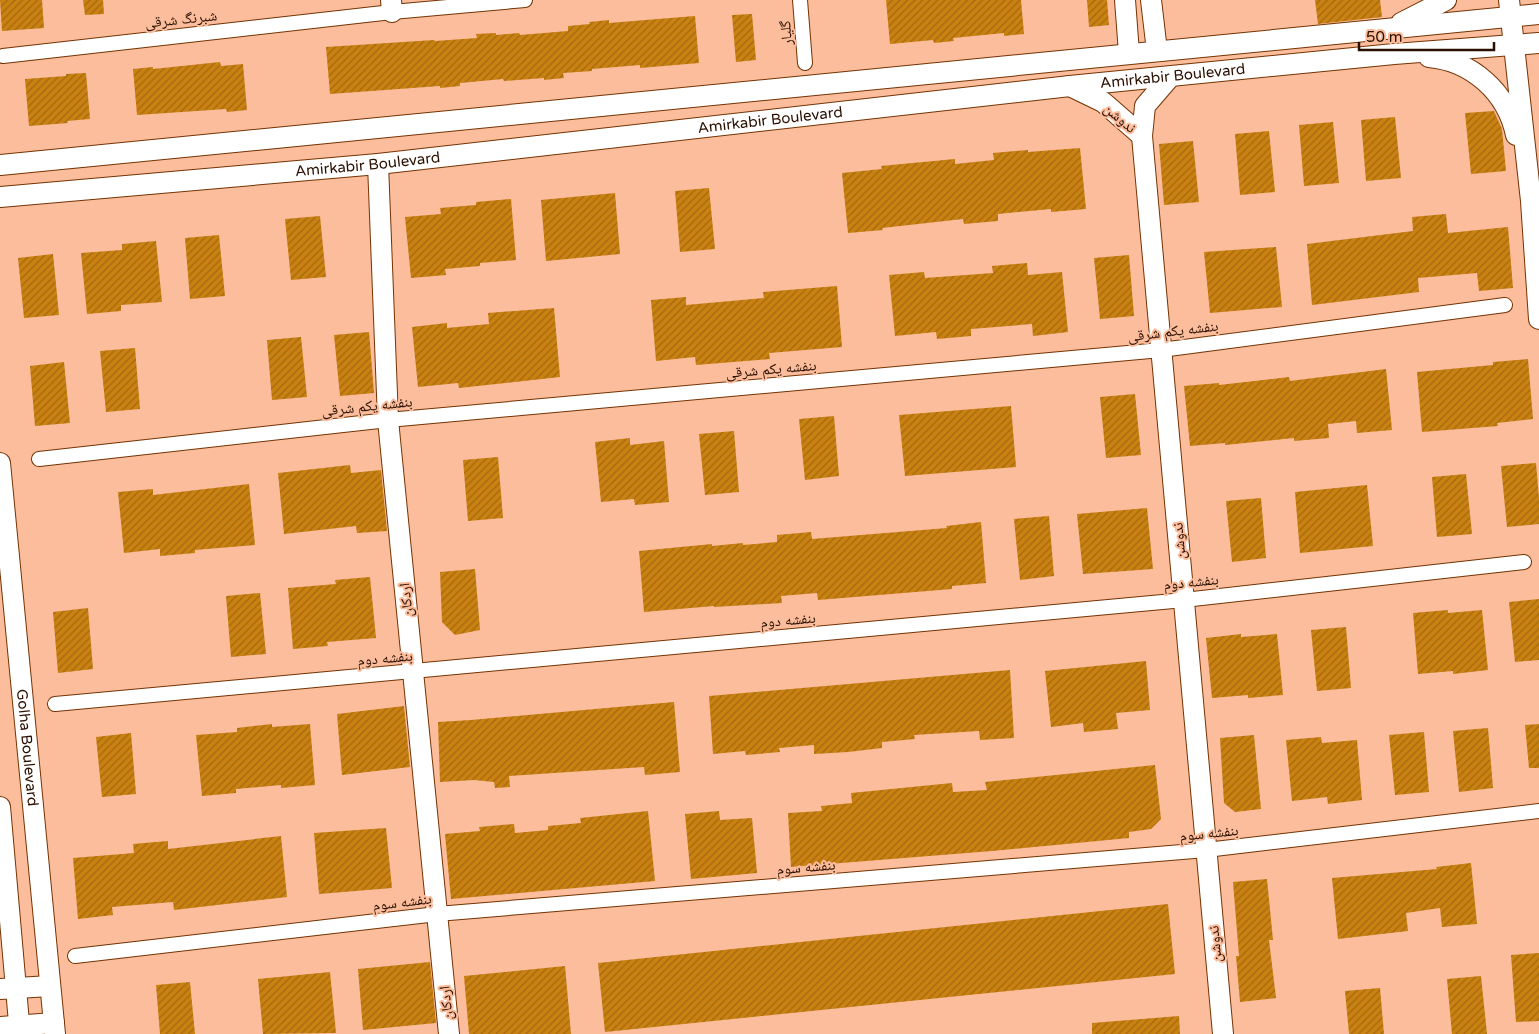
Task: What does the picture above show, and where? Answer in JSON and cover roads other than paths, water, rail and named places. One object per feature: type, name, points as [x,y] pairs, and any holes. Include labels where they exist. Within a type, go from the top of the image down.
[{"type":"main road","points":[[1125,0],[1130,53]]},
{"type":"main road","points":[[1151,0],[1157,51]]},
{"type":"main road","points":[[1390,28],[1446,0]]},
{"type":"main road","points":[[1510,8],[1531,201],[1539,319]]},
{"type":"main road","name":"Amirkabir Boulevard","points":[[0,164],[1390,28],[1510,8],[1539,14]]},
{"type":"main road","name":"Amirkabir Boulevard","points":[[0,197],[378,164],[1070,86],[1394,54],[1539,43]]},
{"type":"main road","points":[[1394,54],[1442,58],[1474,71],[1499,94],[1514,128],[1531,201]]},
{"type":"main road","points":[[1142,136],[1145,106],[1170,77]]},
{"type":"main road","name":"ندوشن","points":[[1070,86],[1103,102],[1142,136],[1223,1034]]},
{"type":"main road","name":"اردکان","points":[[378,164],[388,420],[449,1034]]},
{"type":"main road","name":"Golha Boulevard","points":[[0,463],[54,1029]]},
{"type":"main road","points":[[0,807],[8,988],[13,1029],[54,1029]]},
{"type":"main road","points":[[8,988],[50,986]]},
{"type":"street","name":"شبرنگ شرقی","points":[[3,56],[392,6],[525,0]]},
{"type":"street","name":"گلیار","points":[[800,0],[805,63]]},
{"type":"street","name":"بنفشه یکم شرقی","points":[[39,459],[388,420],[1161,350],[1504,305]]},
{"type":"street","name":"بنفشه دوم","points":[[55,704],[1184,600],[1524,562]]},
{"type":"street","name":"بنفشه سوم","points":[[75,956],[437,914],[1206,850],[1539,811]]}]
